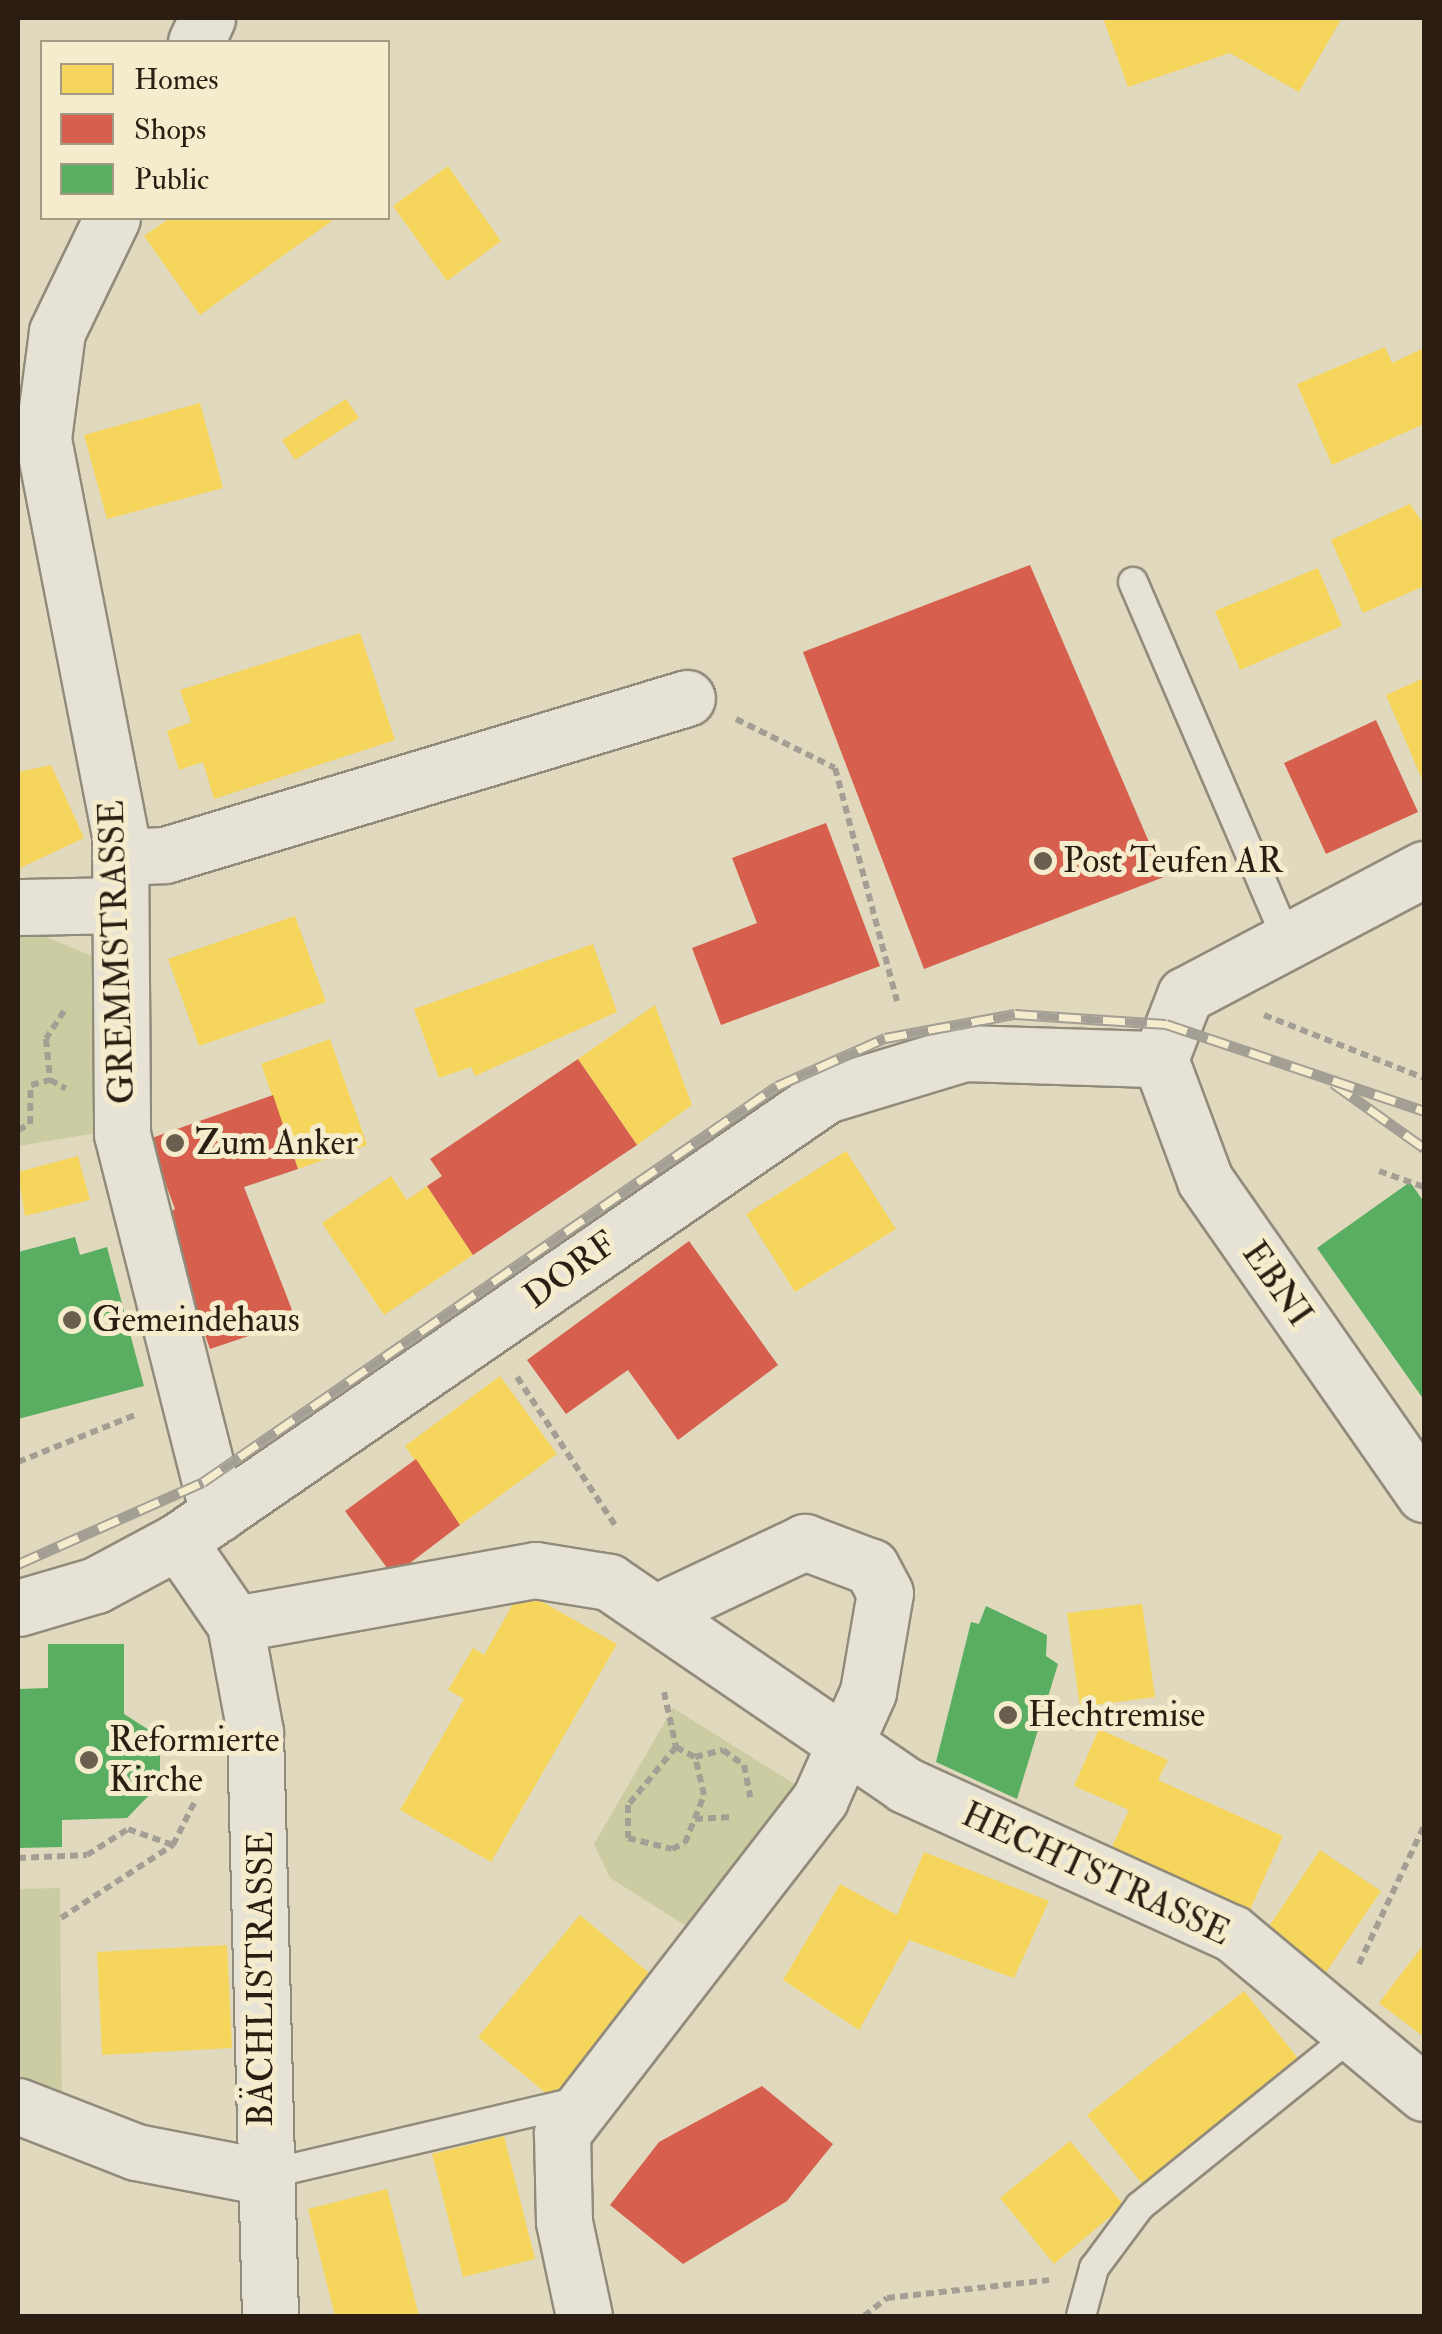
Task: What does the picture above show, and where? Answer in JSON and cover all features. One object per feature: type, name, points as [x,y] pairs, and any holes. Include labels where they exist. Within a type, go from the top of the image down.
[{"type":"street","name":"GREMMSTRASSE","points":[[111,220],[57,332],[43,439],[96,682],[120,881],[122,1134],[198,1527]]},
{"type":"street","points":[[18,907],[120,881],[165,856],[687,698]]},
{"type":"street","points":[[1160,1059],[1166,1024],[1185,995],[1286,938],[1424,869]]},
{"type":"street","name":"DORF","points":[[18,1608],[96,1585],[198,1527],[826,1095],[964,1053],[1160,1059]]},
{"type":"street","name":"EBNI","points":[[1160,1059],[1204,1180],[1424,1494]]},
{"type":"street","name":"BÄCHLISTRASSE","points":[[198,1527],[236,1624],[262,1836],[260,2176],[270,2316]]},
{"type":"street","points":[[584,2316],[558,2165],[580,2101],[820,1799],[848,1749],[885,1612],[870,1567],[805,1542],[655,1613]]},
{"type":"street","name":"HECHTSTRASSE","points":[[236,1624],[535,1570],[609,1582],[904,1785],[1232,1933],[1346,2023],[1424,2093]]},
{"type":"street","points":[[18,2106],[136,2152],[260,2176]]},
{"type":"lane","points":[[1133,582],[1286,938]]},
{"type":"lane","points":[[1080,2316],[1094,2268],[1140,2206],[1346,2023]]},
{"type":"lane","points":[[260,2176],[580,2101]]},
{"type":"path","points":[[687,698],[835,768],[865,907],[897,1001]]},
{"type":"path","points":[[1258,1013],[1424,1078]]},
{"type":"path","points":[[18,1130],[30,1124],[31,1085],[50,1080]]},
{"type":"path","points":[[1380,1171],[1424,1186]]},
{"type":"path","points":[[524,1386],[619,1530],[609,1582]]},
{"type":"path","points":[[18,1462],[150,1408]]},
{"type":"path","points":[[657,1679],[673,1708],[676,1747],[623,1822],[628,1838],[672,1849],[695,1819],[704,1796],[695,1757]]},
{"type":"path","points":[[676,1747],[695,1757],[722,1750],[744,1765],[751,1806],[740,1817],[695,1819]]},
{"type":"path","points":[[60,1918],[173,1846],[196,1792]]},
{"type":"path","points":[[1346,2023],[1424,1826]]},
{"type":"path","points":[[18,1858],[87,1855],[128,1830],[173,1846]]},
{"type":"path","points":[[864,2316],[887,2298],[1015,2288],[1094,2268]]},
{"type":"green space","points":[[18,925],[94,957],[102,1132],[18,1146]]},
{"type":"green space","points":[[673,1708],[798,1786],[691,1929],[610,1878],[594,1844]]},
{"type":"green space","points":[[60,1888],[62,2112],[18,2093],[18,1889]]},
{"type":"building: Homes","points":[[1103,18],[1342,18],[1299,92],[1230,53],[1128,87]]},
{"type":"building: Homes","points":[[448,166],[501,241],[447,281],[393,206]]},
{"type":"building: Homes","points":[[167,220],[333,220],[200,315],[144,236]]},
{"type":"building: Homes","points":[[1385,347],[1392,363],[1424,348],[1424,424],[1332,465],[1297,384]]},
{"type":"building: Homes","points":[[346,399],[359,418],[295,460],[282,440]]},
{"type":"building: Homes","points":[[200,403],[223,488],[107,519],[84,435]]},
{"type":"building: Homes","points":[[1410,504],[1424,525],[1424,586],[1363,613],[1331,540]]},
{"type":"building: Homes","points":[[1318,568],[1342,626],[1240,670],[1215,611]]},
{"type":"building: Homes","points":[[360,633],[395,740],[214,799],[203,762],[179,770],[167,731],[191,722],[180,690]]},
{"type":"building: Homes","points":[[1424,678],[1424,784],[1386,695]]},
{"type":"building: Homes","points":[[51,765],[84,838],[18,869],[18,772]]},
{"type":"building: Homes","points":[[295,916],[326,1002],[199,1046],[168,959]]},
{"type":"building: Homes","points":[[593,944],[617,1012],[475,1076],[471,1067],[439,1078],[414,1009]]},
{"type":"building: Homes","points":[[655,1005],[692,1105],[637,1145],[578,1059]]},
{"type":"building: Homes","points":[[330,1039],[367,1145],[298,1169],[261,1064]]},
{"type":"building: Homes","points":[[846,1151],[896,1229],[795,1292],[746,1214]]},
{"type":"building: Homes","points":[[78,1156],[90,1200],[25,1216],[18,1172]]},
{"type":"building: Homes","points":[[391,1176],[407,1200],[427,1186],[473,1255],[384,1315],[322,1223]]},
{"type":"building: Homes","points":[[500,1376],[557,1454],[460,1525],[405,1446]]},
{"type":"building: Homes","points":[[521,1590],[617,1644],[491,1862],[400,1810],[464,1699],[448,1690],[473,1648],[484,1655]]},
{"type":"building: Homes","points":[[1142,1604],[1155,1697],[1080,1707],[1067,1613]]},
{"type":"building: Homes","points":[[1099,1729],[1168,1760],[1158,1780],[1283,1836],[1249,1912],[1110,1851],[1129,1810],[1074,1786]]},
{"type":"building: Homes","points":[[1320,1850],[1381,1891],[1322,1978],[1262,1937]]},
{"type":"building: Homes","points":[[924,1852],[1049,1901],[1014,1978],[909,1940],[859,2030],[783,1980],[840,1884],[897,1915]]},
{"type":"building: Homes","points":[[580,1915],[655,1978],[553,2099],[478,2037]]},
{"type":"building: Homes","points":[[1424,1944],[1424,2037],[1379,2003]]},
{"type":"building: Homes","points":[[227,1945],[232,2048],[102,2055],[97,1952]]},
{"type":"building: Homes","points":[[1244,1991],[1301,2062],[1144,2186],[1087,2115]]},
{"type":"building: Homes","points":[[504,2136],[535,2259],[463,2277],[432,2154]]},
{"type":"building: Homes","points":[[1070,2141],[1124,2205],[1054,2264],[1000,2198]]},
{"type":"building: Homes","points":[[387,2189],[419,2316],[335,2316],[308,2209]]},
{"type":"building: Shops","points":[[1030,565],[1164,877],[924,969],[803,652]]},
{"type":"building: Shops","points":[[1376,720],[1418,812],[1326,854],[1284,763]]},
{"type":"building: Shops","points":[[826,823],[880,966],[721,1025],[692,948],[757,923],[732,858]]},
{"type":"building: Shops","points":[[578,1059],[637,1145],[473,1255],[427,1186],[442,1176],[430,1159]]},
{"type":"building: Shops","points":[[273,1095],[298,1169],[244,1187],[296,1320],[210,1349],[163,1216],[175,1209],[149,1139]]},
{"type":"building: Shops","points":[[689,1241],[778,1365],[678,1440],[628,1370],[566,1414],[527,1360]]},
{"type":"building: Shops","points":[[416,1459],[460,1525],[393,1576],[345,1511]]},
{"type":"building: Shops","points":[[762,2086],[833,2144],[787,2201],[683,2264],[610,2205],[659,2142]]},
{"type":"building: Public","points":[[1410,1182],[1424,1202],[1424,1400],[1317,1248]]},
{"type":"building: Public","name":"Gemeindehaus","points":[[75,1237],[80,1255],[107,1247],[144,1386],[18,1419],[18,1252]]},
{"type":"building: Public","points":[[986,1606],[1047,1635],[1046,1656],[1058,1664],[1017,1799],[936,1762],[971,1622],[979,1624]]},
{"type":"building: Public","name":"Reformierte Kirche","points":[[48,1644],[124,1644],[124,1714],[160,1737],[160,1784],[127,1818],[62,1820],[62,1847],[18,1848],[18,1689],[48,1688]]},
{"type":"railway","points":[[18,1564],[203,1482],[777,1086],[885,1038],[1015,1014],[1166,1024],[1424,1111]]},
{"type":"railway","points":[[1333,1083],[1424,1148]]},
{"type":"place","name":"Post Teufen AR","points":[[1043,861]]},
{"type":"place","name":"Zum Anker","points":[[175,1143]]},
{"type":"place","name":"Gemeindehaus","points":[[72,1320]]},
{"type":"place","name":"Hechtremise","points":[[1008,1715]]},
{"type":"place","name":"Reformierte Kirche","points":[[89,1760]]}]
